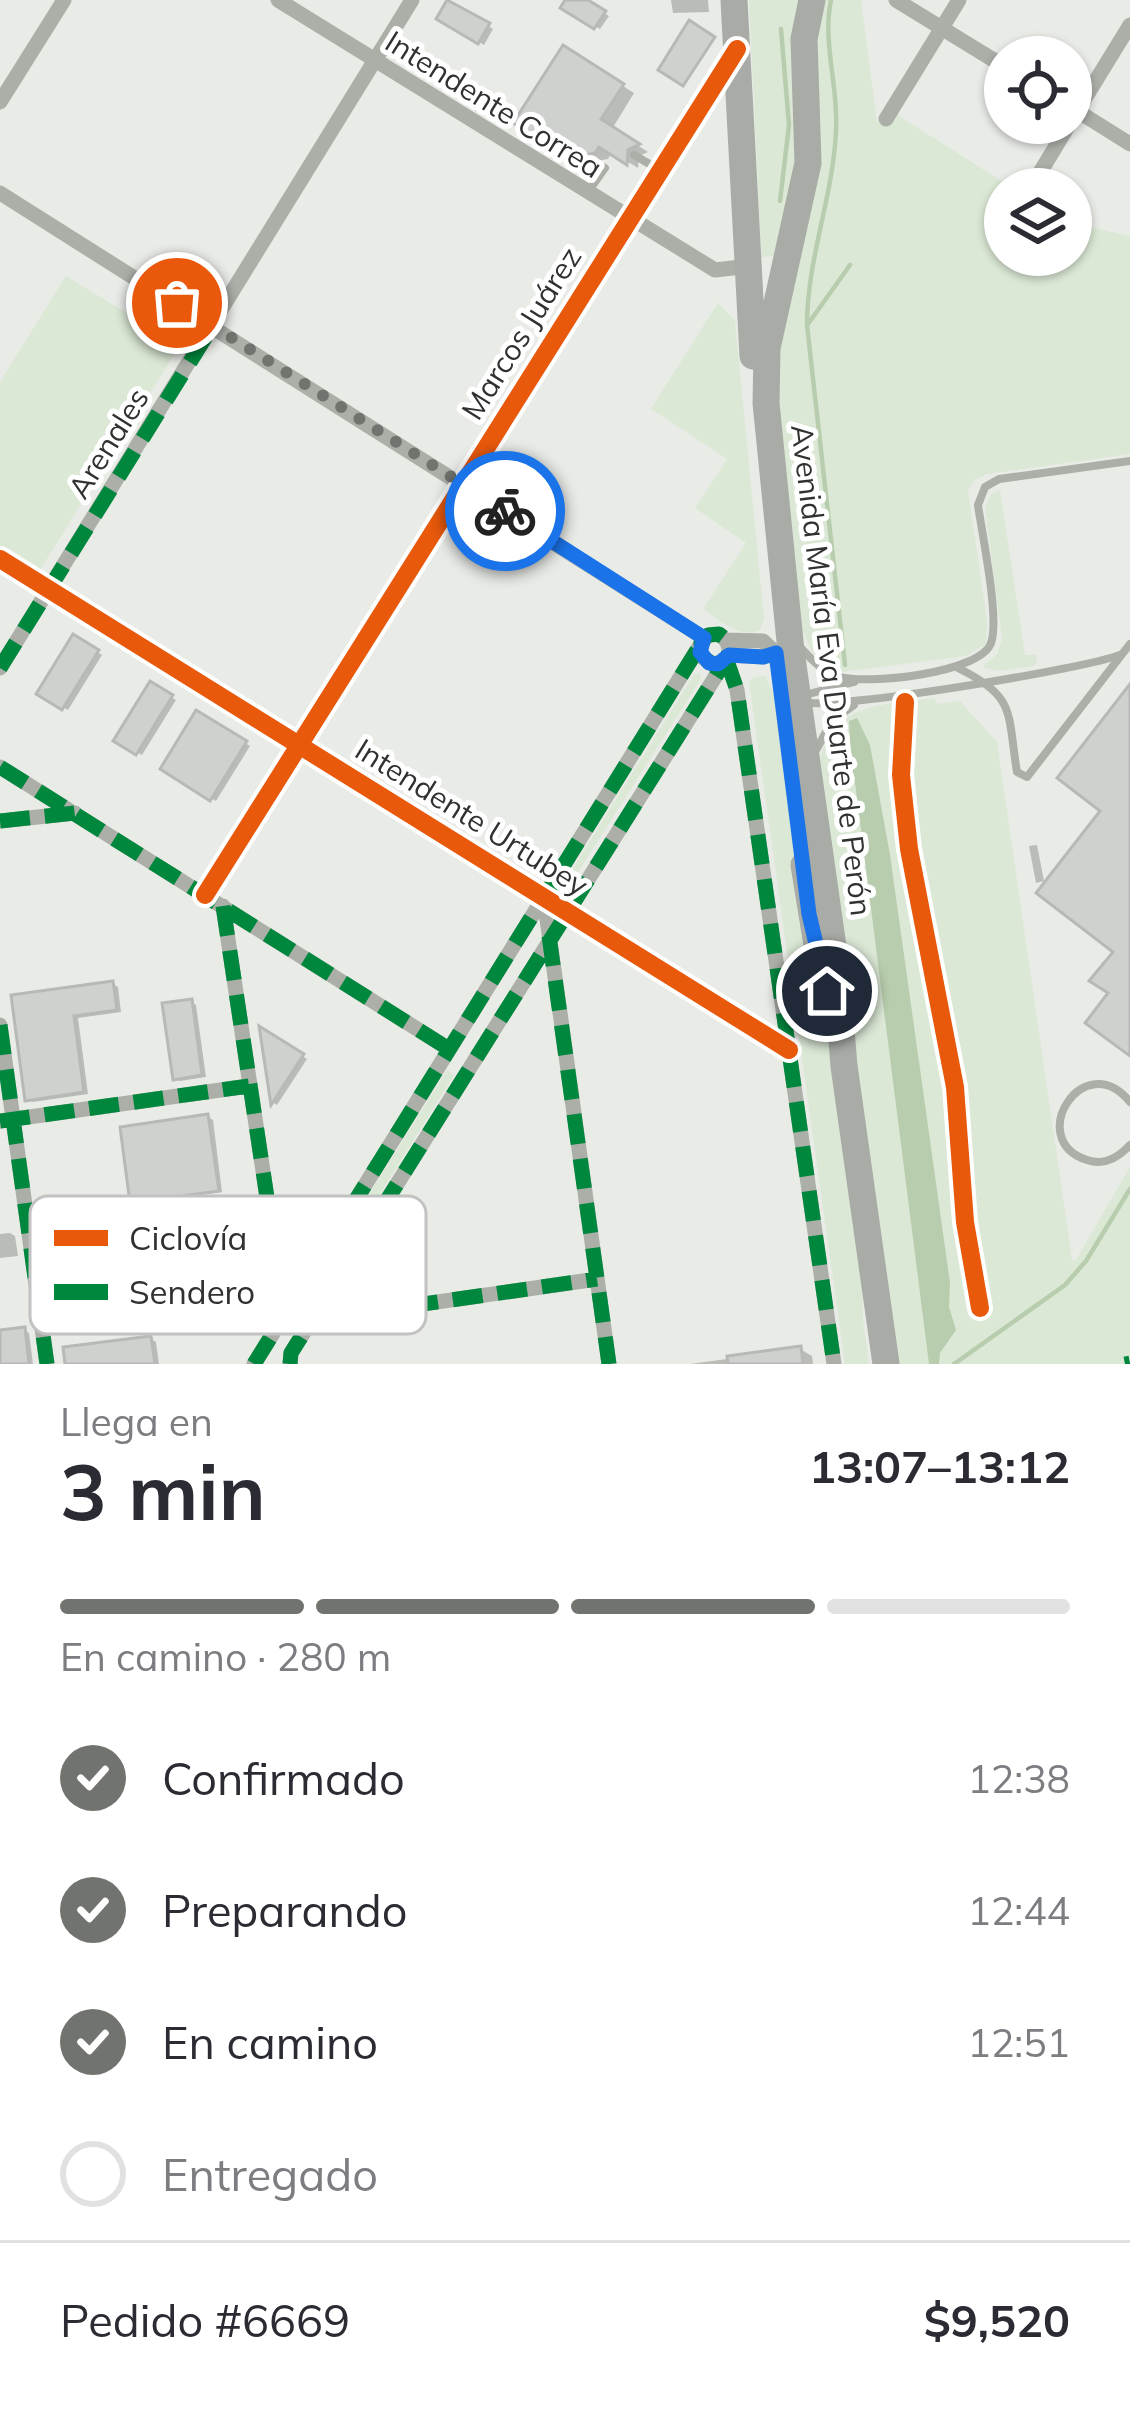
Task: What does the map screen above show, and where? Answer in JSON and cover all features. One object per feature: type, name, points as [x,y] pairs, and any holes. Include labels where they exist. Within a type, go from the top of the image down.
[{"type":"highway","name":"Avenida María Eva Duarte de Perón","points":[[734,0],[750,266],[752,453],[786,646]]},
{"type":"highway","name":"Avenida María Eva Duarte de Perón","points":[[812,0],[804,39],[808,164],[767,348],[765,388],[811,925],[844,1066]]},
{"type":"highway","points":[[750,266],[762,272],[785,269]]},
{"type":"highway","name":"Avenida María Eva Duarte de Perón","points":[[790,700],[809,776],[886,1364]]},
{"type":"highway","points":[[870,1256],[868,1318],[874,1364]]},
{"type":"street","points":[[0,102],[64,0]]},
{"type":"street","name":"Intendente Correa","points":[[278,0],[715,270],[750,266]]},
{"type":"street","name":"Arenales","points":[[0,668],[412,0]]},
{"type":"street","points":[[896,0],[984,54]]},
{"type":"street","points":[[886,118],[959,0]]},
{"type":"street","points":[[1092,85],[1130,25]]},
{"type":"street","name":"Marcos Juárez","points":[[205,895],[737,49]]},
{"type":"street","points":[[1092,126],[1130,144]]},
{"type":"street","points":[[0,193],[463,484],[702,642],[709,663],[726,654],[763,657],[786,646]]},
{"type":"street","name":"Intendente Urtubey","points":[[0,559],[789,1050]]},
{"type":"street","points":[[359,1196],[702,642],[719,634],[737,690],[834,1364]]},
{"type":"street","points":[[390,1196],[726,654]]},
{"type":"street","points":[[0,766],[449,1049]]},
{"type":"street","points":[[0,821],[75,813]]},
{"type":"street","points":[[544,897],[609,1364]]},
{"type":"street","points":[[223,906],[266,1196]]},
{"type":"street","points":[[0,1024],[6,1120],[30,1263]]},
{"type":"street","points":[[6,1120],[249,1086]]},
{"type":"street","points":[[426,1304],[597,1279]]},
{"type":"street","points":[[42,1334],[47,1364]]},
{"type":"street","points":[[254,1364],[274,1334]]},
{"type":"street","points":[[290,1362],[305,1334]]},
{"type":"lane","points":[[634,155],[658,169]]},
{"type":"lane","points":[[587,193],[604,168],[591,160]]},
{"type":"lane","points":[[790,700],[814,690],[957,667],[981,658],[994,638],[978,505],[985,487],[1000,479],[1130,461]]},
{"type":"lane","points":[[957,667],[997,689],[1006,708],[1017,772],[1027,777],[1130,644]]},
{"type":"lane","points":[[786,646],[825,671],[867,680]]},
{"type":"lane","points":[[790,700],[816,706],[862,701],[1122,655]]},
{"type":"lane","points":[[809,776],[819,742],[832,721],[862,701]]},
{"type":"lane","points":[[1130,1102],[1114,1088],[1088,1086],[1068,1099],[1059,1122],[1066,1146],[1086,1160],[1111,1160],[1130,1145]]},
{"type":"path","points":[[905,702],[901,775],[909,849],[955,1087],[964,1222],[980,1308]]},
{"type":"shaded area","points":[[749,0],[805,0],[801,134],[779,256],[762,257],[761,249]]},
{"type":"shaded area","points":[[823,0],[861,0],[877,122],[887,127],[896,114],[984,170],[984,276],[1092,276],[1092,228],[1130,236],[1130,454],[987,474],[975,480],[968,491],[987,620],[986,644],[966,656],[841,672],[823,664],[812,652],[796,616],[772,395]]},
{"type":"shaded area","points":[[66,276],[174,342],[177,350],[40,570],[0,545],[0,382]]},
{"type":"shaded area","points":[[718,303],[735,321],[764,619],[760,630],[752,632],[730,627],[703,609],[746,543],[695,508],[727,459],[651,409]]},
{"type":"shaded area","points":[[1000,490],[1025,655],[1036,655],[1037,661],[1034,666],[997,671],[982,667],[997,654],[1002,639],[985,507],[991,494]]},
{"type":"shaded area","points":[[700,673],[701,679],[561,899],[557,894],[694,674]]},
{"type":"shaded area","points":[[765,676],[773,692],[805,920],[833,1052],[862,1252],[869,1364],[845,1364],[749,682]]},
{"type":"shaded area","points":[[935,698],[936,704],[960,701],[997,742],[1072,1260],[1130,1167],[1130,1364],[893,1364],[819,763],[826,742],[848,717],[878,705]]},
{"type":"shaded area","points":[[857,718],[870,745],[890,855],[950,1283],[949,1307],[956,1330],[940,1353],[939,1364],[929,1364],[854,775],[833,776],[831,768],[851,761],[849,721]]},
{"type":"shaded area","points":[[447,1070],[454,1075],[379,1196],[368,1196]]},
{"type":"building","points":[[447,0],[490,23],[478,44],[436,19]]},
{"type":"building","points":[[565,0],[588,0],[606,11],[594,29],[560,8]]},
{"type":"building","points":[[689,20],[715,37],[683,86],[658,70]]},
{"type":"building","points":[[563,45],[624,84],[601,119],[640,144],[628,150],[627,165],[599,147],[585,155],[585,169],[513,123]]},
{"type":"building","points":[[73,634],[99,650],[62,710],[36,694]]},
{"type":"building","points":[[150,681],[173,695],[136,755],[113,741]]},
{"type":"building","points":[[1130,684],[1130,1056],[1085,1023],[1108,993],[1089,981],[1113,952],[1036,893],[1100,811],[1057,778]]},
{"type":"building","points":[[196,710],[247,741],[210,801],[160,769]]},
{"type":"building","points":[[113,981],[117,1010],[74,1016],[84,1092],[25,1101],[11,995]]},
{"type":"building","points":[[192,999],[202,1075],[173,1080],[162,1003]]},
{"type":"building","points":[[259,1026],[304,1054],[271,1105]]},
{"type":"building","points":[[208,1114],[219,1191],[129,1196],[120,1127]]},
{"type":"building","points":[[25,1327],[29,1364],[0,1364],[0,1330]]},
{"type":"building","points":[[151,1336],[155,1364],[65,1364],[63,1347]]},
{"type":"building","points":[[801,1346],[803,1364],[728,1364],[727,1356]]},
{"type":"waterway","points":[[831,0],[828,33],[836,131],[807,325],[845,665]]},
{"type":"waterway","points":[[780,201],[789,125],[781,29]]},
{"type":"waterway","points":[[808,324],[850,265]]},
{"type":"waterway","points":[[954,1364],[1065,1285],[1086,1261],[1130,1189]]},
{"type":"marked path","points":[[0,668],[213,325]]},
{"type":"marked path","points":[[390,1196],[729,655],[727,640],[719,634],[708,635],[701,642],[702,657],[713,664],[723,662]]},
{"type":"marked path","points":[[358,1196],[699,647]]},
{"type":"marked path","points":[[726,658],[737,690],[834,1364]]},
{"type":"marked path","points":[[0,767],[449,1049]]},
{"type":"marked path","points":[[0,821],[75,813]]},
{"type":"marked path","points":[[223,906],[267,1196]]},
{"type":"marked path","points":[[549,936],[609,1364]]},
{"type":"marked path","points":[[0,1025],[30,1241]]},
{"type":"marked path","points":[[0,1121],[249,1086]]},
{"type":"marked path","points":[[426,1304],[597,1279]]},
{"type":"marked path","points":[[43,1334],[47,1364]]},
{"type":"marked path","points":[[254,1364],[273,1334]]},
{"type":"marked path","points":[[290,1364],[303,1334]]},
{"type":"marked path","points":[[1125,1364],[1130,1363]]},
{"type":"cycle path","points":[[205,895],[737,49]]},
{"type":"cycle path","points":[[0,559],[789,1050]]},
{"type":"cycle path","points":[[905,702],[901,775],[909,849],[955,1087],[965,1222],[980,1308]]},
{"type":"way so far","points":[[177,303],[505,511]]},
{"type":"route","points":[[505,511],[704,638],[700,652],[709,663],[718,664],[729,655],[776,653],[809,914],[827,991]]}]
